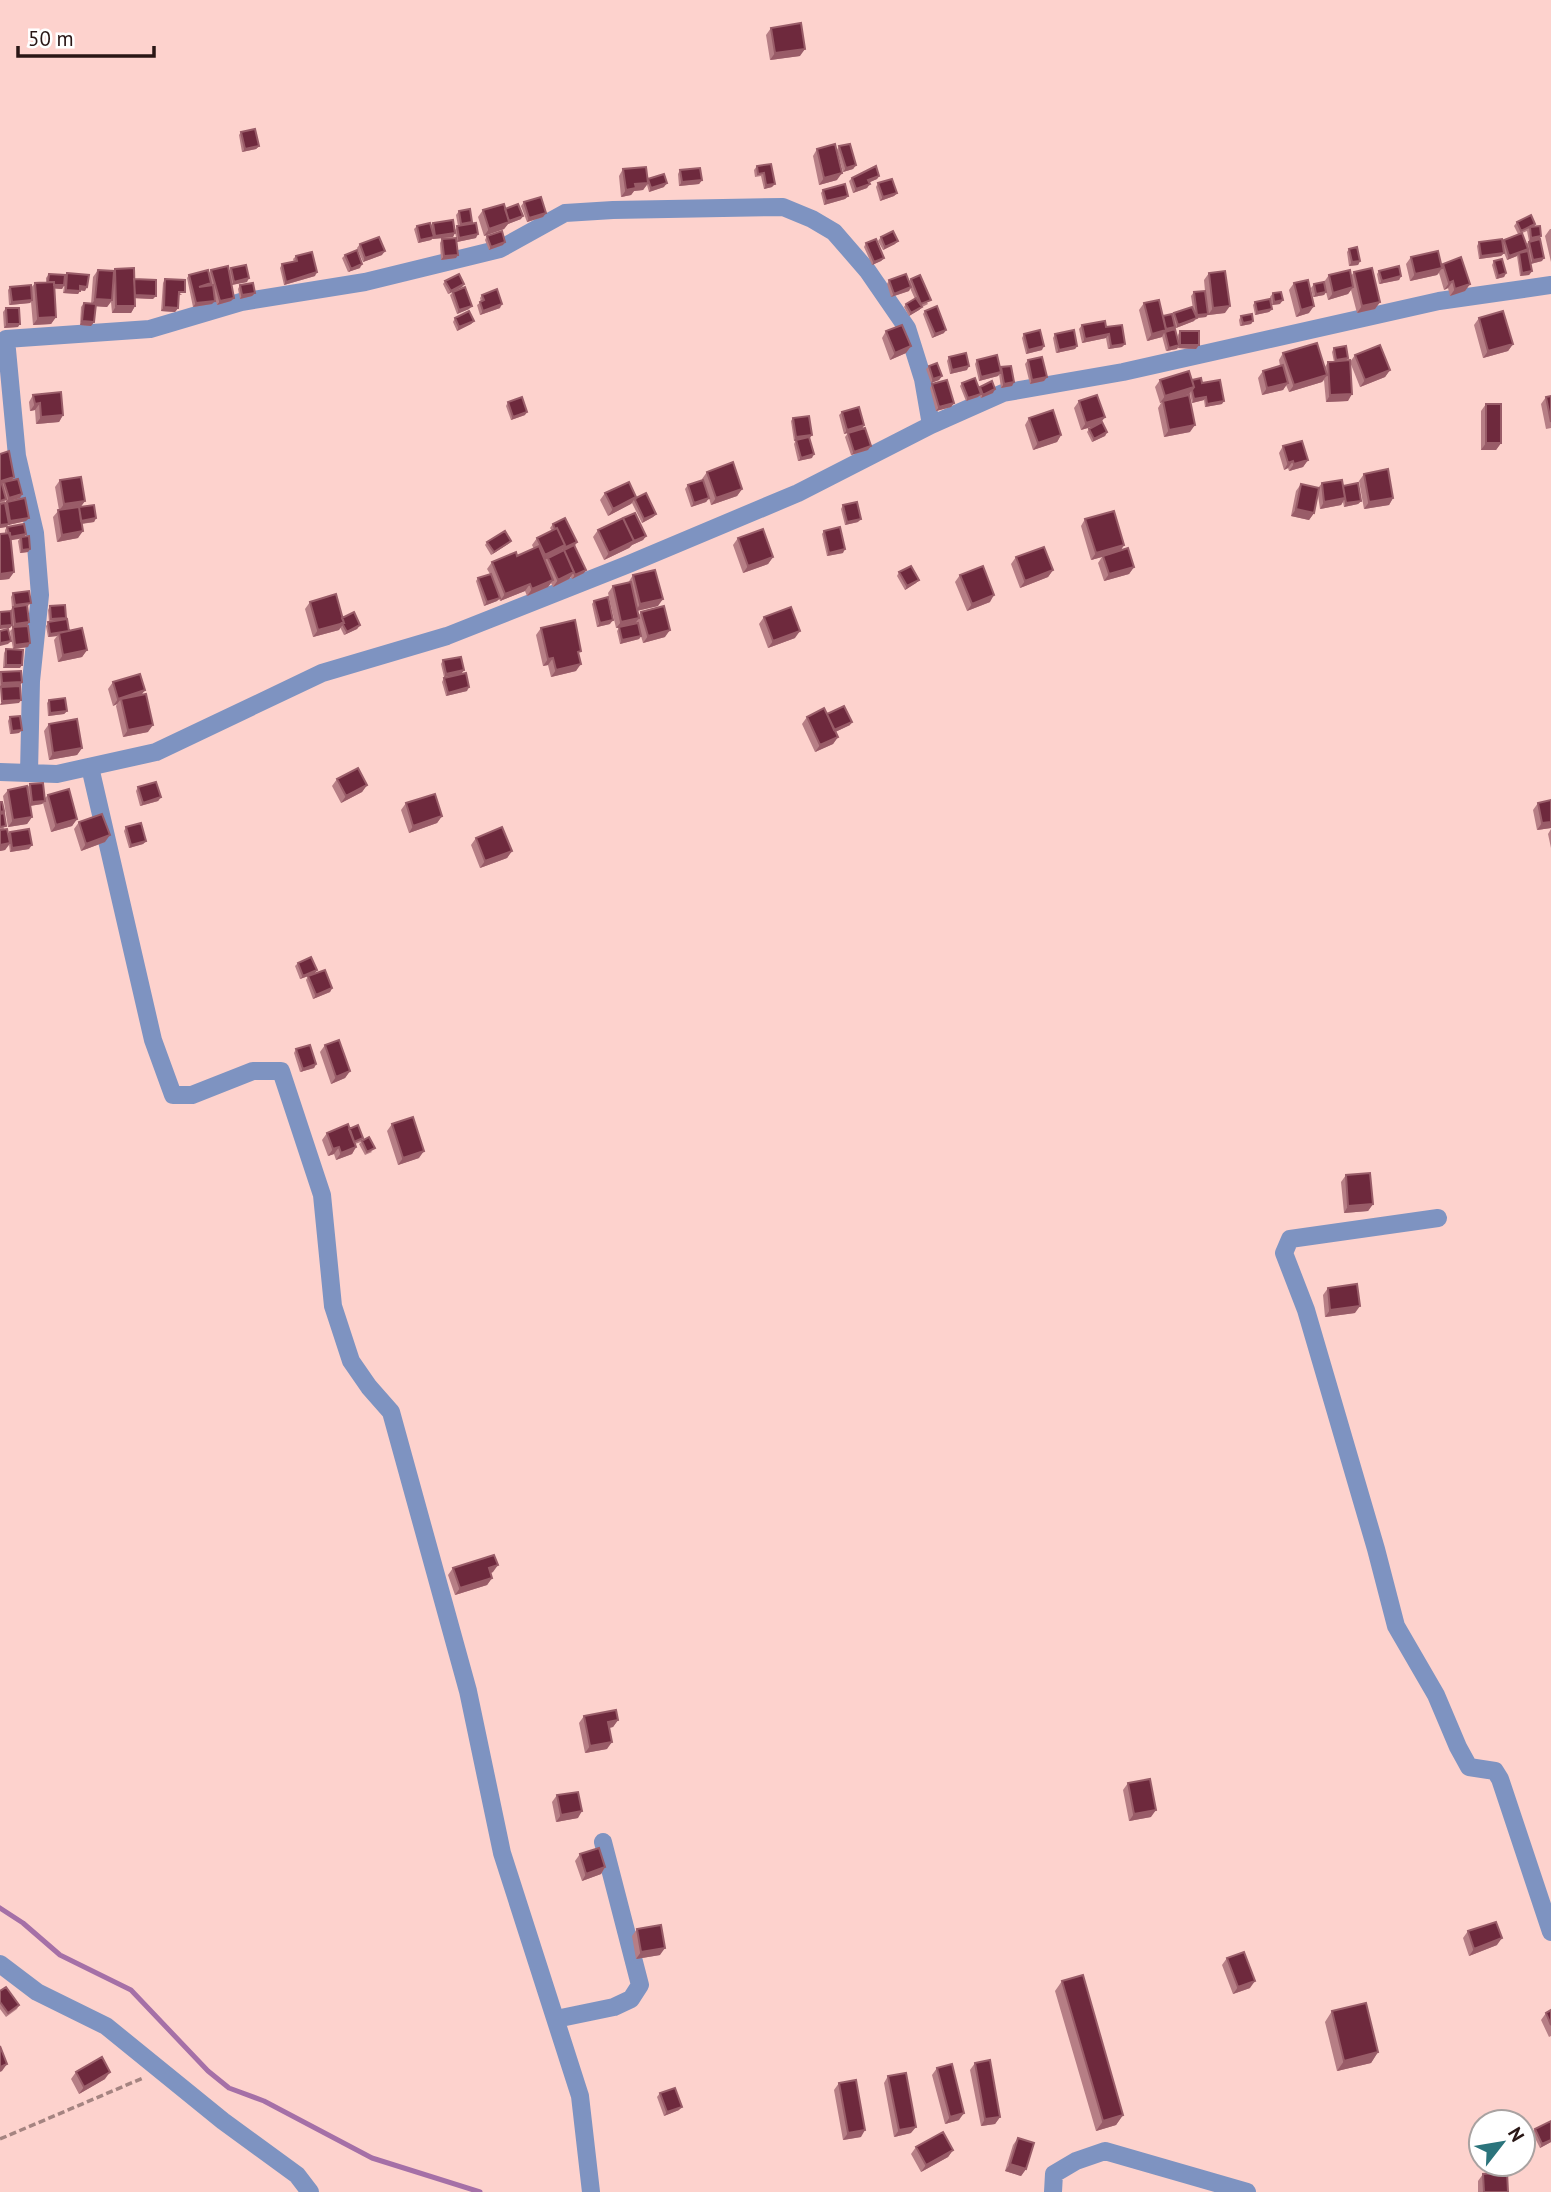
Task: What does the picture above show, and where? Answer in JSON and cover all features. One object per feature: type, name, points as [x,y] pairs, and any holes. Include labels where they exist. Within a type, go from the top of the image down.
[{"type":"street","points":[[29,773],[31,681],[40,595],[35,533],[17,456],[3,337],[150,329],[241,303],[365,282],[500,249],[565,213],[783,207],[834,232],[867,270],[907,328],[923,379],[931,425]]},
{"type":"street","points":[[0,772],[57,774],[156,752],[322,673],[447,636],[798,493],[931,425],[1003,393],[1123,372],[1439,301],[1551,285]]},
{"type":"street","points":[[90,766],[153,1040],[173,1095],[192,1095],[253,1071],[281,1071],[322,1195],[332,1306],[351,1360],[369,1387],[391,1412],[468,1691],[502,1853],[580,2096],[588,2147],[591,2192]]},
{"type":"street","points":[[1438,1218],[1290,1239],[1284,1253],[1306,1310],[1396,1626],[1436,1695],[1469,1767],[1495,1771],[1500,1779],[1551,1932]]},
{"type":"street","points":[[556,2019],[614,2007],[631,1999],[640,1985],[604,1842]]},
{"type":"street","points":[[0,1964],[37,1992],[106,2026],[223,2120],[297,2175],[310,2192]]},
{"type":"street","points":[[1054,2183],[1076,2161],[1105,2151],[1247,2192]]},
{"type":"path","points":[[0,2139],[161,2070]]},
{"type":"building","points":[[801,23],[805,49],[775,53],[771,28]]},
{"type":"building","points":[[255,129],[259,146],[245,149],[241,132]]},
{"type":"building","points":[[835,144],[842,173],[824,178],[817,149]]},
{"type":"building","points":[[850,144],[856,165],[846,168],[839,146]]},
{"type":"building","points":[[771,164],[775,184],[766,185],[764,173],[758,174],[757,166]]},
{"type":"building","points":[[876,166],[879,176],[868,180],[870,184],[856,189],[852,178]]},
{"type":"building","points":[[646,167],[648,183],[635,184],[636,188],[626,190],[623,169]]},
{"type":"building","points":[[700,168],[702,180],[682,182],[680,170]]},
{"type":"building","points":[[664,174],[667,183],[651,188],[648,179]]},
{"type":"building","points":[[892,179],[897,193],[883,197],[878,183]]},
{"type":"building","points":[[845,184],[848,196],[826,201],[823,190]]},
{"type":"building","points":[[541,197],[546,213],[529,218],[524,202]]},
{"type":"building","points":[[504,204],[509,222],[489,229],[483,210]]},
{"type":"building","points":[[518,204],[523,216],[509,221],[505,209]]},
{"type":"building","points":[[470,209],[472,222],[461,224],[459,211]]},
{"type":"building","points":[[1531,215],[1535,224],[1521,231],[1517,222]]},
{"type":"building","points":[[453,220],[455,233],[435,236],[433,223]]},
{"type":"building","points":[[430,223],[434,237],[420,240],[417,226]]},
{"type":"building","points":[[476,223],[478,234],[459,238],[457,226]]},
{"type":"building","points":[[1540,226],[1541,236],[1531,238],[1530,227]]},
{"type":"building","points":[[502,231],[505,242],[491,247],[487,236]]},
{"type":"building","points":[[893,231],[898,241],[885,247],[881,237]]},
{"type":"building","points":[[1522,233],[1528,249],[1509,256],[1504,240]]},
{"type":"building","points":[[379,237],[385,251],[365,258],[360,244]]},
{"type":"building","points":[[456,238],[458,255],[444,256],[442,239]]},
{"type":"building","points":[[876,239],[884,258],[874,262],[866,243]]},
{"type":"building","points":[[1502,239],[1504,253],[1481,256],[1479,242]]},
{"type":"building","points":[[1540,239],[1544,258],[1533,260],[1529,242]]},
{"type":"building","points":[[1357,247],[1360,261],[1352,262],[1349,249]]},
{"type":"building","points":[[357,250],[362,264],[351,269],[345,255]]},
{"type":"building","points":[[1438,251],[1442,268],[1415,274],[1411,257]]},
{"type":"building","points":[[1528,251],[1532,271],[1522,273],[1519,253]]},
{"type":"building","points":[[312,252],[317,272],[286,282],[282,264],[297,261],[296,256]]},
{"type":"building","points":[[1461,257],[1470,284],[1455,289],[1453,281],[1449,283],[1443,264]]},
{"type":"building","points":[[1502,259],[1506,273],[1498,276],[1494,261]]},
{"type":"building","points":[[246,265],[249,278],[234,282],[231,268]]},
{"type":"building","points":[[228,266],[234,298],[220,301],[211,270]]},
{"type":"building","points":[[1399,266],[1401,276],[1382,281],[1379,271]]},
{"type":"building","points":[[134,268],[135,306],[116,306],[115,269]]},
{"type":"building","points":[[1372,268],[1380,302],[1362,306],[1354,272]]},
{"type":"building","points":[[98,270],[114,271],[112,300],[95,299]]},
{"type":"building","points":[[208,270],[211,283],[199,287],[213,285],[215,301],[196,303],[189,275]]},
{"type":"building","points":[[1350,270],[1353,287],[1333,293],[1329,275]]},
{"type":"building","points":[[1225,271],[1230,306],[1213,308],[1209,273]]},
{"type":"building","points":[[67,273],[89,275],[87,287],[80,286],[80,291],[66,290]]},
{"type":"building","points":[[49,274],[65,275],[64,285],[48,282]]},
{"type":"building","points":[[459,274],[464,284],[451,291],[445,281]]},
{"type":"building","points":[[906,274],[911,287],[894,294],[889,280]]},
{"type":"building","points":[[920,275],[931,300],[921,304],[911,279]]},
{"type":"building","points":[[134,279],[156,280],[156,296],[135,295]]},
{"type":"building","points":[[165,279],[185,280],[185,292],[179,292],[178,308],[164,307]]},
{"type":"building","points":[[1308,280],[1314,306],[1301,310],[1294,283]]},
{"type":"building","points":[[54,282],[56,317],[38,318],[35,283]]},
{"type":"building","points":[[1324,282],[1326,292],[1316,294],[1314,284]]},
{"type":"building","points":[[253,283],[255,293],[242,295],[240,285]]},
{"type":"building","points":[[31,285],[32,300],[12,302],[10,287]]},
{"type":"building","points":[[465,287],[472,306],[459,310],[453,292]]},
{"type":"building","points":[[497,289],[502,304],[483,311],[480,302],[484,300],[482,295]]},
{"type":"building","points":[[1205,291],[1208,314],[1197,315],[1194,292]]},
{"type":"building","points":[[1281,292],[1283,300],[1274,302],[1273,293]]},
{"type":"building","points":[[916,298],[922,307],[911,313],[906,304]]},
{"type":"building","points":[[1270,299],[1272,309],[1257,312],[1255,302]]},
{"type":"building","points":[[1159,300],[1166,330],[1152,334],[1144,303]]},
{"type":"building","points":[[84,303],[96,304],[94,322],[82,321]]},
{"type":"building","points":[[937,306],[946,330],[935,334],[925,311]]},
{"type":"building","points":[[1192,307],[1197,318],[1178,325],[1174,313]]},
{"type":"building","points":[[6,308],[19,308],[20,324],[7,324]]},
{"type":"building","points":[[469,311],[474,321],[459,327],[455,318]]},
{"type":"building","points":[[1503,311],[1513,344],[1488,351],[1479,318]]},
{"type":"building","points":[[1172,314],[1175,327],[1166,329],[1163,316]]},
{"type":"building","points":[[1252,314],[1253,321],[1243,323],[1241,316]]},
{"type":"building","points":[[1105,321],[1106,327],[1122,325],[1125,344],[1111,346],[1109,334],[1085,339],[1082,325]]},
{"type":"building","points":[[902,325],[911,346],[895,353],[886,331]]},
{"type":"building","points":[[1175,329],[1179,345],[1169,348],[1165,332]]},
{"type":"building","points":[[1040,330],[1044,346],[1028,350],[1024,334]]},
{"type":"building","points":[[1074,330],[1077,346],[1059,350],[1055,334]]},
{"type":"building","points":[[1180,331],[1199,331],[1199,345],[1180,345]]},
{"type":"building","points":[[1317,343],[1327,375],[1294,385],[1283,353]]},
{"type":"building","points":[[1380,345],[1390,370],[1365,380],[1355,355]]},
{"type":"building","points":[[1346,346],[1348,358],[1336,360],[1334,348]]},
{"type":"building","points":[[966,353],[969,366],[952,370],[949,357]]},
{"type":"building","points":[[997,355],[1001,372],[981,377],[977,360]]},
{"type":"building","points":[[1042,357],[1047,377],[1032,380],[1028,360]]},
{"type":"building","points":[[1350,360],[1352,394],[1330,395],[1328,362]]},
{"type":"building","points":[[937,363],[942,376],[933,379],[929,366]]},
{"type":"building","points":[[1283,365],[1288,383],[1267,388],[1263,371]]},
{"type":"building","points":[[1011,366],[1014,382],[1004,384],[1001,367]]},
{"type":"building","points":[[1189,371],[1194,387],[1165,396],[1160,380]]},
{"type":"building","points":[[975,378],[981,394],[968,398],[962,383]]},
{"type":"building","points":[[1201,378],[1202,383],[1220,380],[1224,401],[1207,404],[1206,397],[1194,399],[1192,380]]},
{"type":"building","points":[[947,380],[954,403],[939,407],[932,384]]},
{"type":"building","points":[[992,381],[995,389],[983,395],[980,387]]},
{"type":"building","points":[[61,392],[63,415],[41,417],[40,403],[35,404],[33,395]]},
{"type":"building","points":[[1097,395],[1105,417],[1086,423],[1079,401]]},
{"type":"building","points":[[1189,395],[1195,425],[1169,430],[1163,401]]},
{"type":"building","points":[[1551,396],[1551,422],[1546,397]]},
{"type":"building","points":[[522,397],[527,412],[513,417],[508,402]]},
{"type":"building","points":[[1486,404],[1501,404],[1501,443],[1486,443]]},
{"type":"building","points":[[859,407],[864,425],[847,430],[842,412]]},
{"type":"building","points":[[1053,410],[1061,435],[1038,443],[1029,418]]},
{"type":"building","points":[[809,416],[812,435],[796,437],[793,418]]},
{"type":"building","points":[[1102,422],[1107,432],[1094,439],[1089,429]]},
{"type":"building","points":[[865,428],[871,446],[854,452],[848,433]]},
{"type":"building","points":[[809,437],[814,454],[801,458],[796,440]]},
{"type":"building","points":[[1302,441],[1308,460],[1288,463],[1283,446]]},
{"type":"building","points":[[9,451],[14,477],[1,481],[6,499],[0,501],[0,454]]},
{"type":"building","points":[[733,462],[742,489],[716,498],[707,472]]},
{"type":"building","points":[[1388,469],[1393,498],[1369,502],[1364,474]]},
{"type":"building","points":[[81,477],[85,501],[64,504],[60,480]]},
{"type":"building","points":[[18,479],[22,494],[9,498],[4,482]]},
{"type":"building","points":[[703,480],[709,498],[694,503],[688,485]]},
{"type":"building","points":[[1342,480],[1345,498],[1324,502],[1322,483]]},
{"type":"building","points":[[629,482],[636,497],[613,509],[605,493]]},
{"type":"building","points":[[1358,483],[1361,501],[1346,503],[1343,486]]},
{"type":"building","points":[[1301,484],[1319,488],[1314,513],[1296,509]]},
{"type":"building","points":[[646,493],[656,514],[644,519],[635,500]]},
{"type":"building","points":[[25,498],[29,518],[10,521],[7,502]]},
{"type":"building","points":[[857,502],[861,519],[847,522],[843,505]]},
{"type":"building","points":[[5,503],[9,524],[0,525],[0,504]]},
{"type":"building","points":[[94,505],[96,518],[81,521],[79,507]]},
{"type":"building","points":[[79,507],[83,531],[62,535],[58,510]]},
{"type":"building","points":[[1114,511],[1124,545],[1096,553],[1085,519]]},
{"type":"building","points":[[635,513],[646,536],[634,541],[623,518]]},
{"type":"building","points":[[565,518],[577,542],[564,548],[565,545],[553,524]]},
{"type":"building","points":[[623,518],[634,541],[609,553],[598,530]]},
{"type":"building","points":[[24,524],[26,534],[10,537],[7,527]]},
{"type":"building","points":[[840,527],[845,549],[829,553],[824,531]]},
{"type":"building","points":[[557,528],[565,545],[545,555],[537,538]]},
{"type":"building","points":[[763,529],[773,557],[748,566],[738,538]]},
{"type":"building","points":[[505,531],[511,541],[494,552],[487,542]]},
{"type":"building","points":[[10,533],[14,572],[0,574],[0,534]]},
{"type":"building","points":[[29,536],[30,549],[22,550],[21,537]]},
{"type":"building","points":[[574,545],[586,570],[575,575],[564,550]]},
{"type":"building","points":[[539,546],[553,580],[532,589],[530,584],[505,594],[492,562],[516,552],[517,556]]},
{"type":"building","points":[[1044,547],[1053,570],[1025,581],[1016,557]]},
{"type":"building","points":[[1128,548],[1134,567],[1109,574],[1103,556]]},
{"type":"building","points":[[564,550],[574,572],[558,580],[548,558]]},
{"type":"building","points":[[911,566],[919,580],[907,586],[899,572]]},
{"type":"building","points":[[983,566],[994,595],[972,604],[960,575]]},
{"type":"building","points":[[655,570],[663,599],[640,604],[633,575]]},
{"type":"building","points":[[491,574],[500,598],[487,602],[478,578]]},
{"type":"building","points":[[631,582],[639,618],[621,622],[613,586]]},
{"type":"building","points":[[29,591],[31,603],[15,605],[13,593]]},
{"type":"building","points":[[336,594],[344,623],[318,630],[310,602]]},
{"type":"building","points":[[608,597],[613,620],[600,623],[594,601]]},
{"type":"building","points":[[27,605],[29,622],[15,624],[13,607]]},
{"type":"building","points":[[65,605],[66,618],[51,619],[50,606]]},
{"type":"building","points":[[664,606],[670,630],[648,636],[641,612]]},
{"type":"building","points":[[791,607],[800,631],[773,641],[764,617]]},
{"type":"building","points":[[11,611],[12,625],[0,626],[0,612]]},
{"type":"building","points":[[354,612],[360,625],[347,632],[342,618]]},
{"type":"building","points":[[67,619],[69,631],[50,634],[48,622]]},
{"type":"building","points":[[575,620],[581,664],[556,670],[553,658],[548,659],[541,628]]},
{"type":"building","points":[[638,623],[641,636],[622,640],[619,627]]},
{"type":"building","points":[[28,626],[30,643],[15,645],[13,627]]},
{"type":"building","points":[[82,628],[87,650],[63,655],[59,633]]},
{"type":"building","points":[[8,629],[11,641],[0,643],[0,631]]},
{"type":"building","points":[[6,649],[23,650],[22,665],[6,665]]},
{"type":"building","points":[[461,657],[464,670],[446,674],[443,660]]},
{"type":"building","points":[[21,671],[22,682],[2,683],[1,672]]},
{"type":"building","points":[[466,673],[469,687],[448,693],[444,678]]},
{"type":"building","points":[[140,674],[145,690],[118,699],[113,682]]},
{"type":"building","points":[[20,686],[21,700],[2,701],[1,687]]},
{"type":"building","points":[[146,694],[153,725],[128,730],[121,699]]},
{"type":"building","points":[[65,698],[67,711],[50,713],[49,700]]},
{"type":"building","points":[[844,706],[852,722],[834,730],[827,714]]},
{"type":"building","points":[[824,708],[838,737],[820,745],[807,717]]},
{"type":"building","points":[[20,716],[22,730],[12,731],[10,717]]},
{"type":"building","points":[[77,719],[82,748],[53,753],[49,724]]},
{"type":"building","points":[[358,768],[367,785],[346,796],[337,779]]},
{"type":"building","points":[[156,782],[161,797],[143,803],[138,787]]},
{"type":"building","points":[[43,783],[45,801],[32,802],[30,784]]},
{"type":"building","points":[[27,786],[32,817],[13,820],[8,790]]},
{"type":"building","points":[[69,789],[77,819],[56,825],[48,795]]},
{"type":"building","points":[[435,794],[442,816],[413,826],[406,803]]},
{"type":"building","points":[[1551,800],[1551,822],[1542,823],[1538,803]]},
{"type":"building","points":[[4,813],[6,826],[0,827],[0,814]]},
{"type":"building","points":[[102,814],[110,835],[86,844],[79,822]]},
{"type":"building","points":[[141,823],[146,841],[131,845],[126,827]]},
{"type":"building","points":[[502,827],[512,851],[485,861],[476,838]]},
{"type":"building","points":[[7,829],[10,843],[0,845],[0,830]]},
{"type":"building","points":[[29,829],[32,845],[12,848],[10,832]]},
{"type":"building","points":[[311,957],[317,970],[303,976],[298,963]]},
{"type":"building","points":[[325,970],[332,988],[316,995],[308,976]]},
{"type":"building","points":[[339,1040],[350,1071],[336,1077],[325,1045]]},
{"type":"building","points":[[310,1045],[316,1064],[303,1069],[296,1049]]},
{"type":"building","points":[[413,1117],[424,1151],[403,1158],[392,1124]]},
{"type":"building","points":[[348,1124],[356,1147],[341,1153],[339,1147],[333,1149],[327,1133]]},
{"type":"building","points":[[358,1125],[363,1138],[354,1142],[349,1129]]},
{"type":"building","points":[[369,1137],[375,1148],[367,1152],[362,1141]]},
{"type":"building","points":[[1370,1173],[1373,1204],[1348,1206],[1346,1175]]},
{"type":"building","points":[[1357,1284],[1360,1306],[1330,1310],[1328,1288]]},
{"type":"building","points":[[494,1555],[498,1565],[489,1568],[492,1578],[460,1588],[453,1568]]},
{"type":"building","points":[[616,1710],[618,1720],[608,1722],[612,1742],[590,1746],[584,1716]]},
{"type":"building","points":[[1150,1779],[1156,1810],[1134,1814],[1128,1783]]},
{"type":"building","points":[[578,1792],[582,1811],[561,1815],[557,1795]]},
{"type":"building","points":[[599,1848],[605,1867],[586,1874],[580,1854]]},
{"type":"building","points":[[1496,1922],[1502,1938],[1474,1949],[1468,1931]]},
{"type":"building","points":[[661,1925],[665,1948],[641,1952],[637,1929]]},
{"type":"building","points":[[1244,1952],[1255,1981],[1238,1987],[1227,1958]]},
{"type":"building","points":[[1083,1975],[1123,2115],[1103,2121],[1062,1981]]},
{"type":"building","points":[[6,1987],[19,2005],[8,2013],[0,2002],[0,1991]]},
{"type":"building","points":[[1366,2003],[1378,2052],[1344,2061],[1332,2011]]},
{"type":"building","points":[[1551,2010],[1551,2025],[1546,2013]]},
{"type":"building","points":[[0,2046],[7,2064],[0,2067]]},
{"type":"building","points":[[102,2057],[110,2072],[84,2087],[76,2072]]},
{"type":"building","points":[[990,2060],[1000,2117],[985,2119],[975,2063]]},
{"type":"building","points":[[952,2064],[964,2113],[950,2117],[937,2068]]},
{"type":"building","points":[[906,2073],[916,2127],[899,2130],[888,2076]]},
{"type":"building","points":[[856,2080],[865,2130],[848,2133],[839,2083]]},
{"type":"building","points":[[675,2088],[682,2107],[667,2112],[660,2093]]},
{"type":"building","points":[[1551,2121],[1551,2140],[1542,2144],[1537,2128]]},
{"type":"building","points":[[943,2132],[953,2150],[926,2165],[916,2147]]},
{"type":"building","points":[[1018,2138],[1034,2143],[1026,2169],[1010,2164]]},
{"type":"building","points":[[1483,2178],[1507,2178],[1508,2192],[1484,2192]]},
{"type":"waterway","points":[[0,1908],[23,1923],[60,1955],[131,1990],[208,2071],[229,2088],[264,2101],[372,2158],[480,2192]]}]
